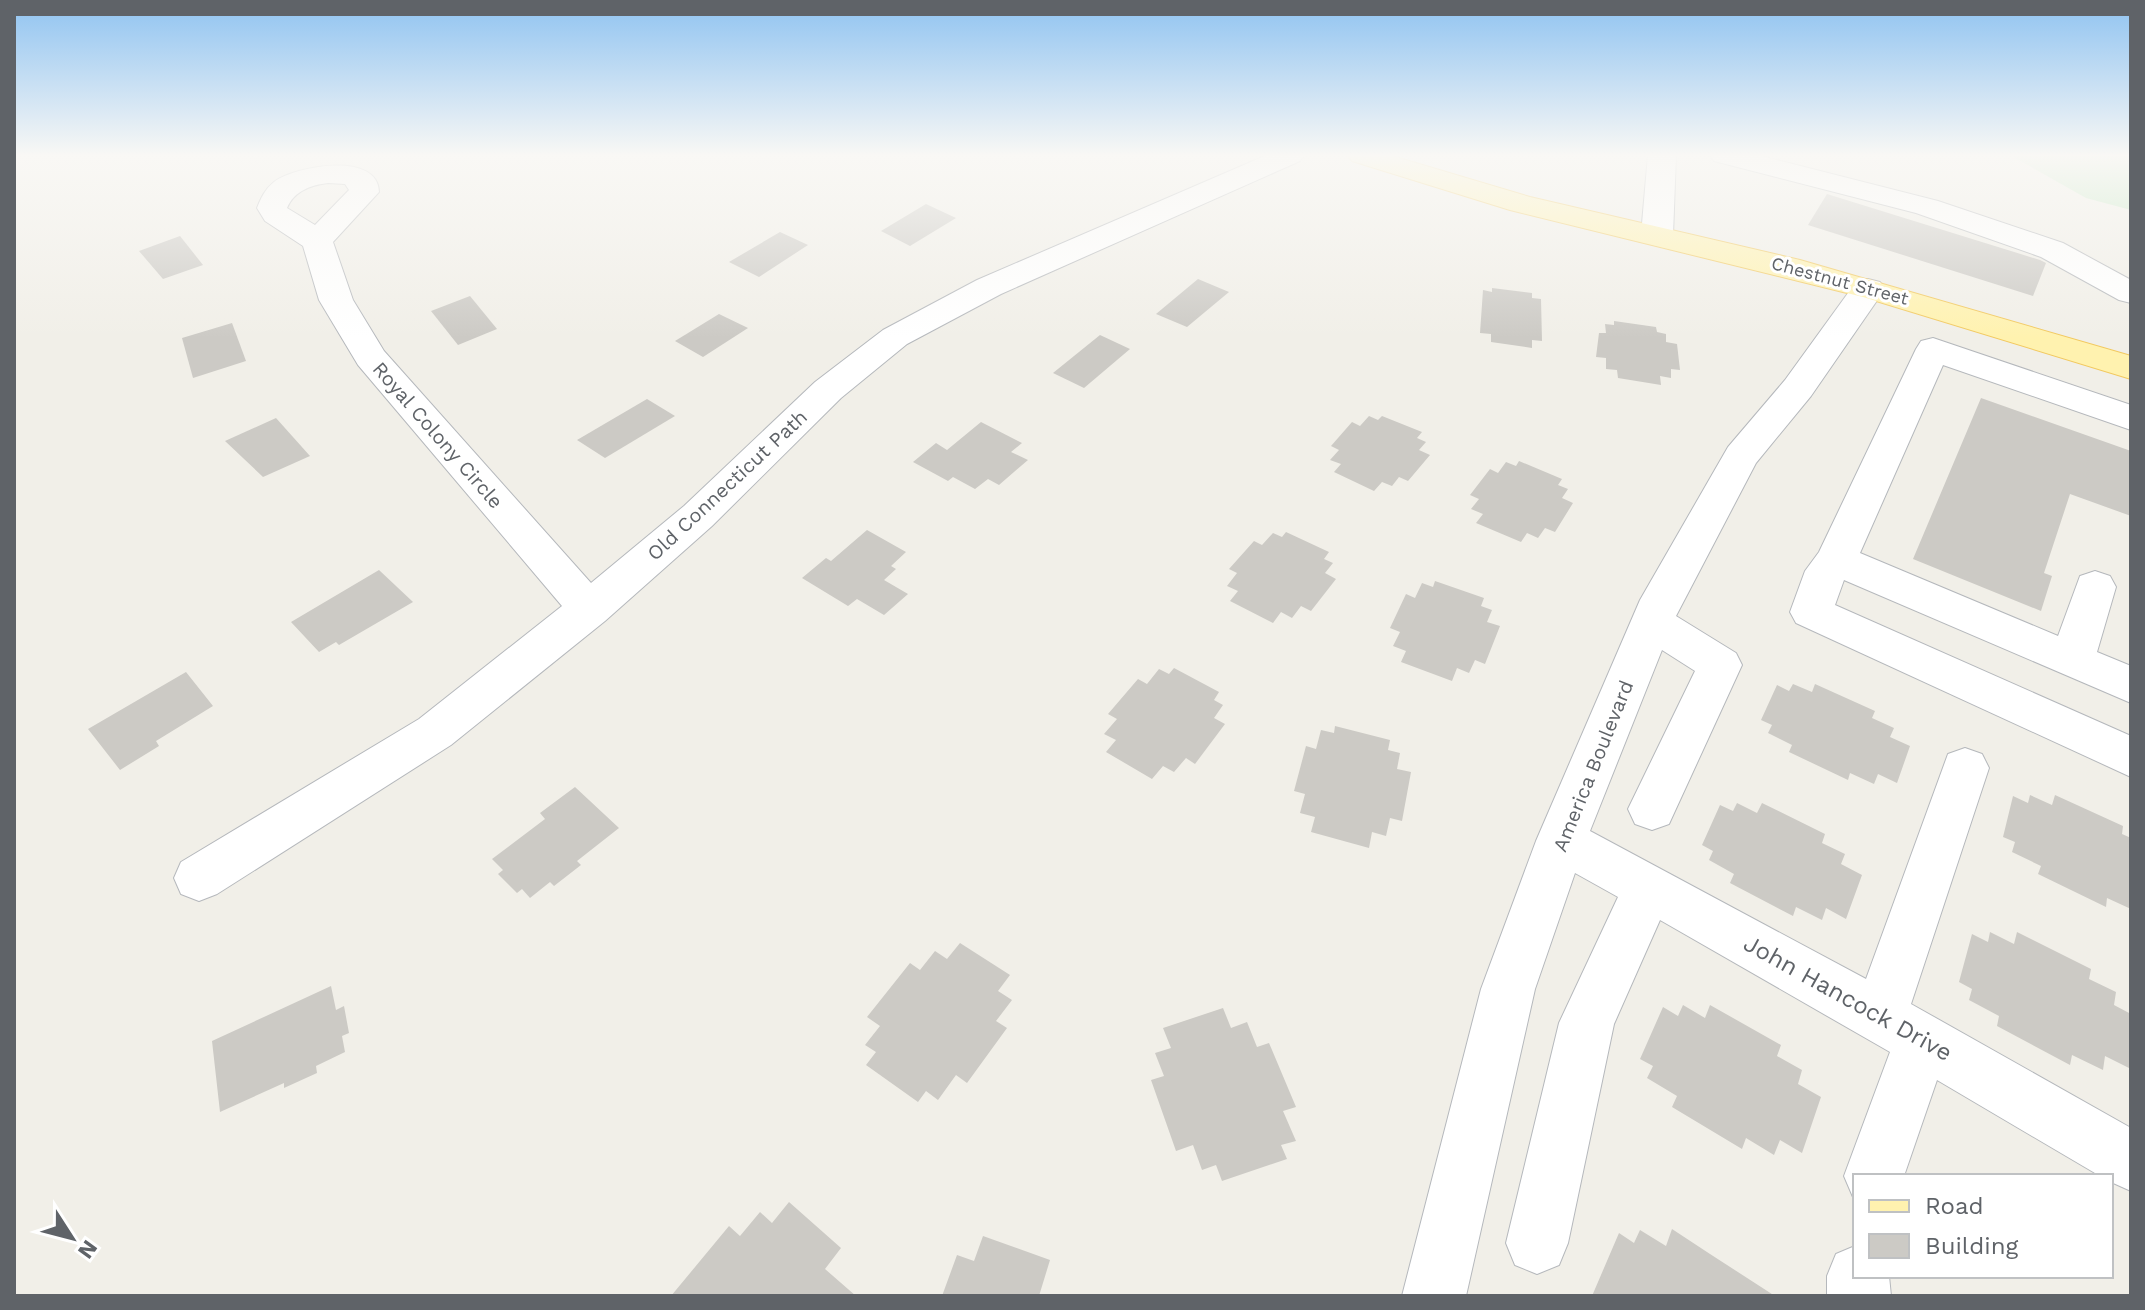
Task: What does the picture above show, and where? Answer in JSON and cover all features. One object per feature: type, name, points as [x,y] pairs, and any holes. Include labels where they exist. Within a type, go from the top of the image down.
[{"type":"main road","name":"Chestnut Street","points":[[1574,216],[1946,309],[2131,368]]},
{"type":"street","name":"Old Connecticut Path","points":[[199,878],[435,732],[590,610],[698,516],[828,390],[895,337],[964,299],[1152,216]]},
{"type":"street","points":[[1657,235],[1658,216]]},
{"type":"street","points":[[1954,216],[2038,245],[2131,293]]},
{"type":"street","name":"Royal Colony Circle","points":[[317,241],[336,300],[370,357],[590,610]]},
{"type":"street","name":"America Boulevard","points":[[1434,1296],[1508,989],[1561,841],[1652,623],[1668,587],[1741,456],[1798,388],[1868,289]]},
{"type":"street","points":[[2131,418],[1933,349],[1836,560],[1826,571],[1811,612],[2131,757]]},
{"type":"street","points":[[1836,560],[2131,685]]},
{"type":"street","points":[[2072,660],[2095,587]]},
{"type":"street","points":[[1652,623],[1720,665],[1652,809]]},
{"type":"street","points":[[1874,1174],[1901,1027],[1965,768]]},
{"type":"street","name":"John Hancock Drive","points":[[1561,841],[1901,1027],[2131,1161]]},
{"type":"street","points":[[1537,1243],[1587,1023],[1648,888]]},
{"type":"building","points":[[906,216],[956,218],[910,246],[881,231]]},
{"type":"building","points":[[1813,216],[1898,216],[2046,263],[2033,296],[1808,225]]},
{"type":"building","points":[[780,232],[808,245],[759,277],[729,262]]},
{"type":"building","points":[[180,236],[203,265],[163,279],[139,251]]},
{"type":"building","points":[[1198,279],[1229,292],[1187,327],[1156,314]]},
{"type":"building","points":[[1492,288],[1532,293],[1532,298],[1541,299],[1542,341],[1532,340],[1532,348],[1491,342],[1491,334],[1480,333],[1483,290],[1492,292]]},
{"type":"building","points":[[470,296],[497,329],[458,345],[431,311]]},
{"type":"building","points":[[719,314],[748,328],[703,357],[675,341]]},
{"type":"building","points":[[1614,321],[1656,327],[1657,332],[1666,334],[1666,342],[1677,344],[1680,370],[1671,369],[1671,378],[1660,376],[1661,385],[1618,378],[1617,370],[1606,369],[1606,358],[1596,357],[1599,333],[1606,333],[1605,324],[1614,325]]},
{"type":"building","points":[[232,323],[246,361],[193,378],[182,338]]},
{"type":"building","points":[[1100,335],[1130,349],[1084,388],[1053,373]]},
{"type":"building","points":[[1981,398],[2131,451],[2131,516],[2070,494],[2044,573],[2052,576],[2041,611],[1913,559]]},
{"type":"building","points":[[647,399],[675,416],[605,458],[577,440]]},
{"type":"building","points":[[1369,416],[1378,420],[1382,416],[1422,432],[1417,438],[1426,442],[1419,450],[1430,455],[1408,481],[1399,477],[1392,486],[1382,482],[1374,491],[1334,472],[1341,464],[1330,460],[1339,450],[1331,446],[1352,422],[1360,426]]},
{"type":"building","points":[[276,418],[310,456],[263,477],[225,441]]},
{"type":"building","points":[[981,422],[1022,443],[1011,452],[1028,460],[999,485],[988,479],[975,489],[953,477],[948,481],[913,462],[936,443],[947,450]]},
{"type":"building","points":[[1519,461],[1562,479],[1558,485],[1568,489],[1562,498],[1573,503],[1555,532],[1545,528],[1538,538],[1527,533],[1521,542],[1476,523],[1483,514],[1471,509],[1479,499],[1470,495],[1490,469],[1498,473],[1506,462],[1516,466]]},
{"type":"building","points":[[867,530],[906,552],[891,566],[896,569],[884,580],[908,594],[884,615],[857,599],[848,606],[802,578],[826,558],[831,561]]},
{"type":"building","points":[[1286,532],[1329,552],[1324,559],[1333,563],[1325,573],[1336,579],[1311,611],[1301,606],[1292,618],[1281,612],[1273,623],[1230,601],[1238,591],[1227,586],[1237,573],[1229,569],[1254,541],[1262,545],[1273,533],[1282,537]]},
{"type":"building","points":[[379,570],[413,602],[339,645],[336,642],[319,652],[291,622]]},
{"type":"building","points":[[1435,581],[1484,598],[1481,606],[1492,610],[1487,622],[1500,626],[1485,664],[1475,660],[1469,673],[1457,668],[1452,681],[1401,662],[1406,651],[1393,646],[1400,632],[1390,628],[1406,594],[1415,598],[1422,583],[1433,587]]},
{"type":"building","points":[[1174,668],[1219,692],[1214,700],[1223,705],[1214,718],[1225,724],[1195,764],[1186,758],[1174,772],[1163,766],[1152,779],[1106,752],[1116,740],[1104,734],[1117,719],[1108,714],[1138,679],[1147,684],[1159,669],[1169,674]]},
{"type":"building","points":[[186,672],[213,706],[156,741],[159,746],[120,770],[88,729]]},
{"type":"building","points":[[1793,684],[1812,692],[1815,684],[1875,711],[1872,718],[1894,728],[1890,737],[1910,746],[1897,783],[1878,774],[1874,784],[1850,773],[1848,780],[1789,752],[1792,745],[1768,733],[1772,725],[1761,720],[1777,685],[1789,691]]},
{"type":"building","points":[[1335,726],[1390,740],[1388,750],[1400,753],[1397,769],[1411,772],[1402,821],[1390,818],[1386,836],[1372,832],[1369,848],[1311,832],[1315,817],[1300,813],[1305,794],[1294,791],[1306,746],[1316,749],[1321,730],[1334,733]]},
{"type":"building","points":[[575,787],[619,828],[577,861],[581,865],[554,886],[550,882],[530,898],[522,889],[517,893],[498,874],[503,870],[492,859],[545,819],[540,813]]},
{"type":"building","points":[[2030,795],[2052,805],[2055,795],[2123,826],[2122,834],[2131,838],[2131,909],[2107,898],[2106,907],[2038,874],[2041,866],[2012,852],[2015,842],[2003,837],[2013,796],[2028,803]]},
{"type":"building","points":[[1737,803],[1757,813],[1762,803],[1825,834],[1822,843],[1845,854],[1841,864],[1862,875],[1846,919],[1826,908],[1822,920],[1796,907],[1793,916],[1730,883],[1734,874],[1709,860],[1713,851],[1702,845],[1720,805],[1733,811]]},
{"type":"building","points":[[1990,932],[2014,944],[2017,932],[2091,969],[2089,979],[2116,992],[2114,1005],[2131,1014],[2131,1069],[2105,1056],[2103,1070],[2072,1055],[2070,1065],[1997,1026],[1999,1016],[1969,1000],[1972,989],[1959,982],[1972,934],[1988,942]]},
{"type":"building","points":[[960,943],[1010,975],[998,991],[1012,1000],[996,1021],[1007,1028],[967,1083],[956,1075],[938,1100],[926,1091],[918,1102],[866,1065],[876,1052],[865,1045],[880,1026],[867,1017],[910,963],[920,970],[935,951],[947,959]]},
{"type":"building","points":[[331,986],[336,1010],[344,1006],[349,1033],[342,1036],[345,1052],[316,1066],[317,1073],[284,1088],[284,1083],[220,1112],[212,1041]]},
{"type":"building","points":[[1683,1005],[1705,1018],[1710,1005],[1781,1045],[1777,1056],[1802,1070],[1798,1084],[1821,1097],[1802,1153],[1780,1140],[1774,1155],[1746,1138],[1742,1149],[1672,1107],[1677,1096],[1647,1078],[1653,1066],[1640,1059],[1663,1007],[1678,1016]]},
{"type":"building","points":[[1223,1008],[1231,1028],[1247,1022],[1257,1047],[1269,1043],[1296,1107],[1283,1111],[1296,1141],[1281,1145],[1287,1159],[1222,1181],[1216,1165],[1202,1170],[1193,1145],[1176,1151],[1151,1080],[1164,1076],[1155,1053],[1171,1048],[1163,1028]]},
{"type":"building","points":[[789,1202],[841,1248],[825,1269],[856,1296],[671,1296],[729,1226],[740,1236],[760,1212],[772,1223]]},
{"type":"building","points":[[1672,1229],[1775,1296],[1592,1296],[1619,1233],[1634,1243],[1640,1230],[1666,1246]]},
{"type":"building","points":[[983,1236],[1050,1260],[1039,1296],[942,1296],[957,1255],[974,1261]]}]
